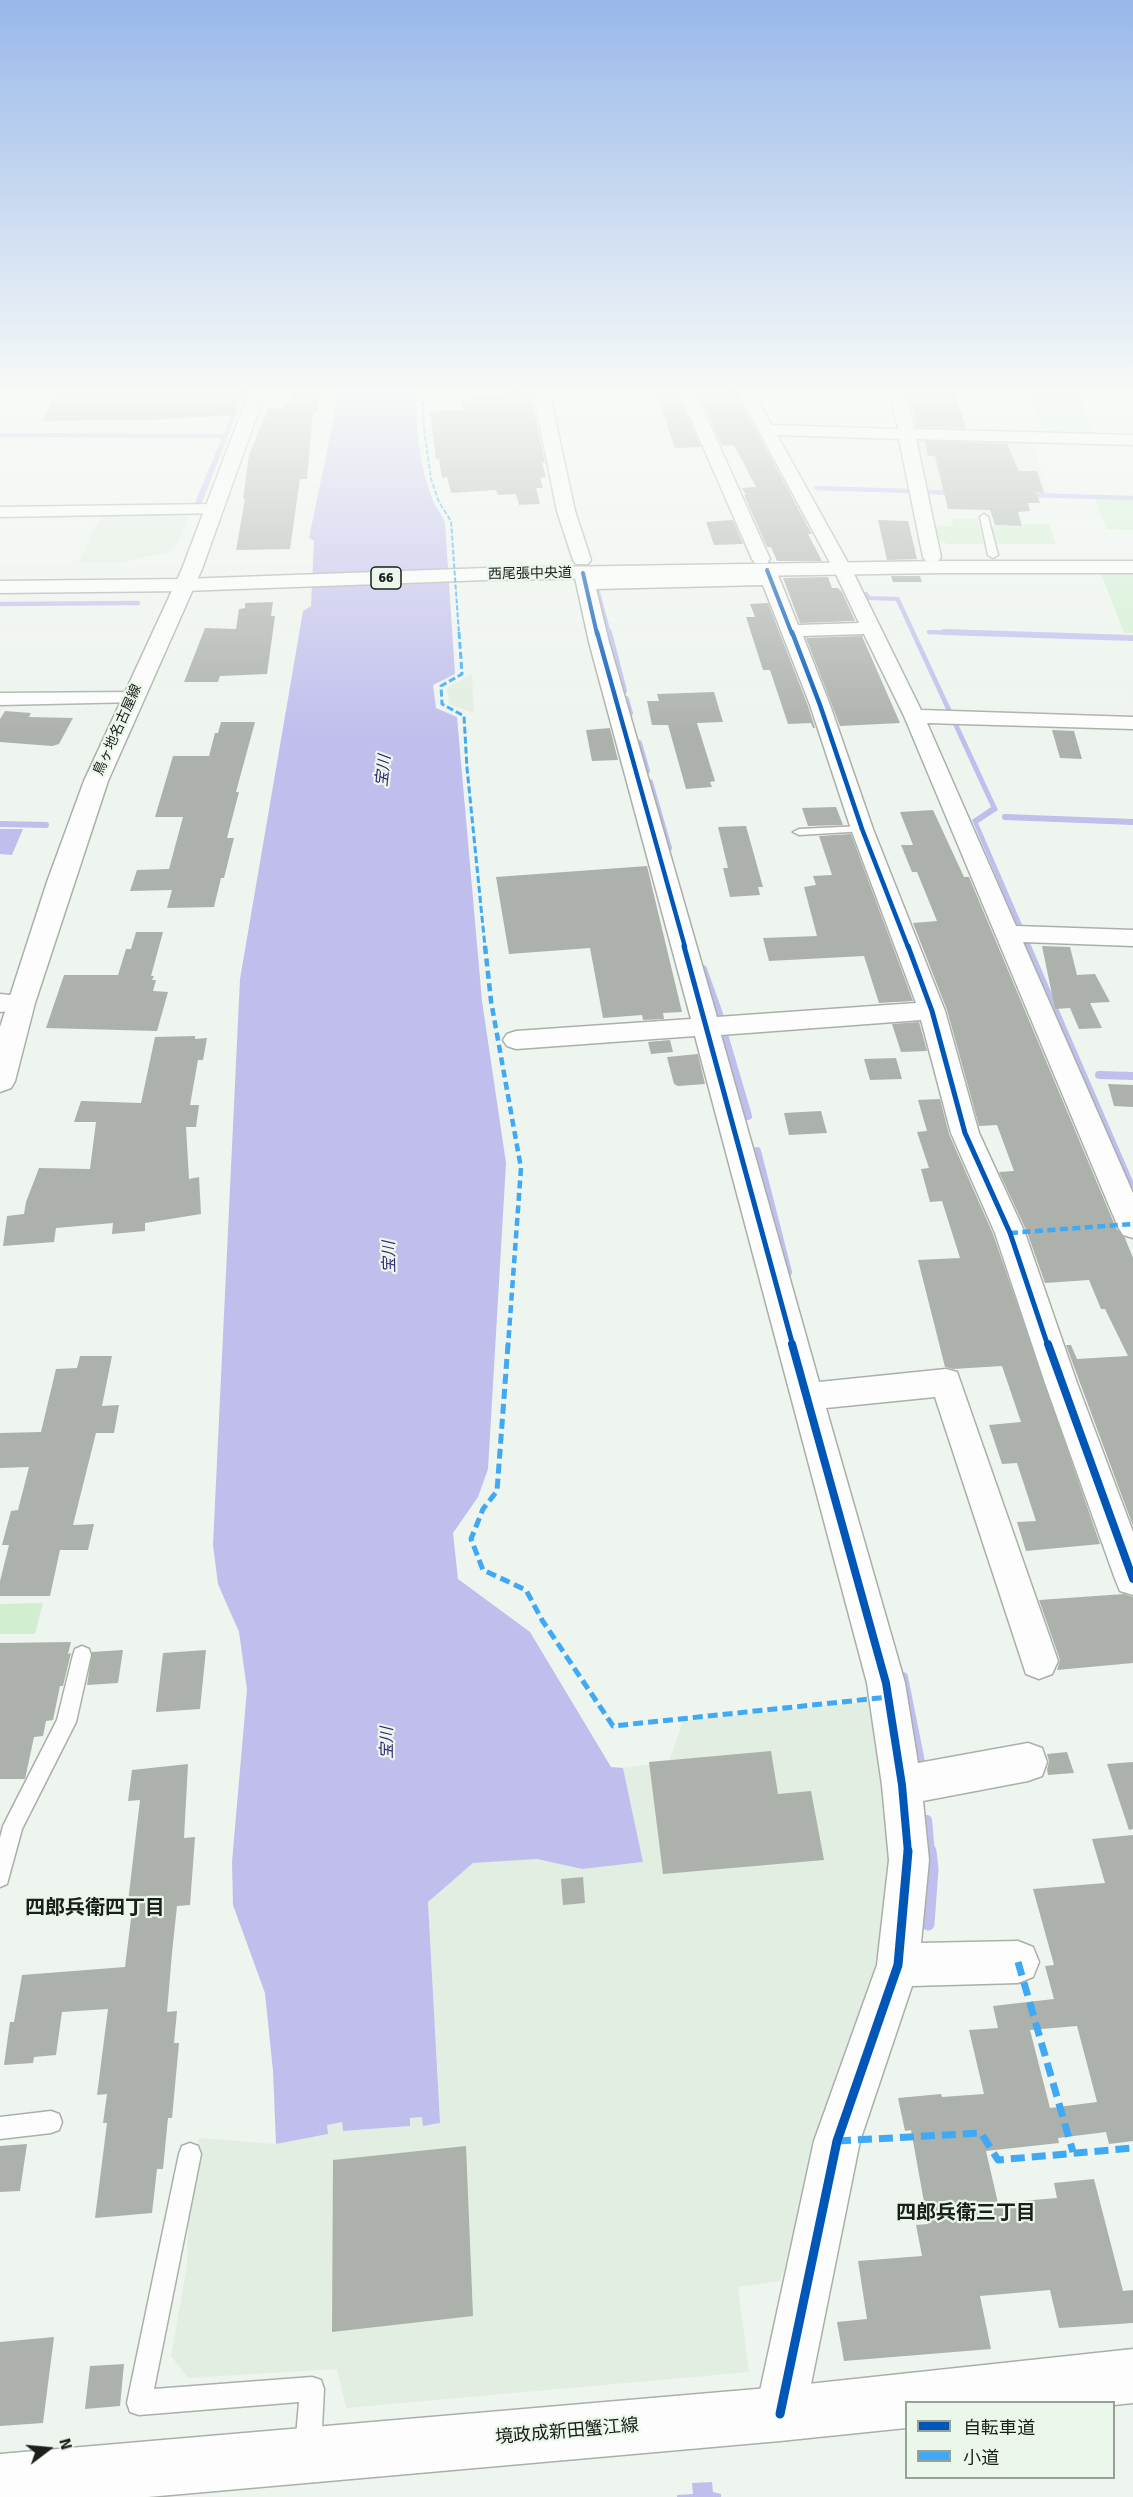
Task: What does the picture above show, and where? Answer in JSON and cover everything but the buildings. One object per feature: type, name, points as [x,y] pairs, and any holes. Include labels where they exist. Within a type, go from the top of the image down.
[{"type":"main road","name":"鳥ヶ地名古屋線","points":[[0,1081],[11,1003],[60,882],[96,781],[188,577],[216,504]]},
{"type":"main road","name":"西尾張中央道","points":[[0,587],[287,574],[488,569],[584,573],[766,570],[932,557],[1133,555]]},
{"type":"main road","name":"西尾張中央道","points":[[839,564],[940,567],[1133,567]]},
{"type":"main road","name":"西尾張中央道","points":[[0,572],[188,577]]},
{"type":"main road","name":"境政成新田蟹江線","points":[[21,2485],[308,2454],[780,2414],[1133,2376]]},
{"type":"street","points":[[564,504],[584,573],[599,642],[886,1683],[902,1785],[909,1860],[898,1965],[837,2141],[780,2414]]},
{"type":"street","points":[[737,504],[820,705],[862,829],[932,1011],[965,1133],[1010,1233],[1061,1383],[1133,1579]]},
{"type":"street","points":[[806,504],[839,564],[914,716],[1018,934],[1133,1227]]},
{"type":"street","points":[[921,504],[932,557]]},
{"type":"street","points":[[0,512],[214,509]]},
{"type":"street","points":[[791,631],[870,628]]},
{"type":"street","points":[[0,699],[132,698]]},
{"type":"street","points":[[914,716],[1133,723]]},
{"type":"street","points":[[1018,934],[1133,938]]},
{"type":"street","points":[[516,1040],[932,1011]]},
{"type":"street","points":[[807,1397],[946,1382],[1039,1661]]},
{"type":"street","points":[[902,1785],[1028,1762]]},
{"type":"street","points":[[898,1965],[1018,1962]]},
{"type":"lane","points":[[984,517],[993,555]]},
{"type":"lane","points":[[799,832],[862,829]]},
{"type":"lane","points":[[0,1877],[13,1826],[66,1722],[82,1655]]},
{"type":"lane","points":[[0,2128],[51,2122]]},
{"type":"lane","points":[[190,2154],[139,2403],[312,2390],[308,2454]]},
{"type":"shaded area","points":[[101,515],[190,515],[176,548],[168,552],[120,563],[78,563]]},
{"type":"shaded area","points":[[472,674],[474,713],[449,704],[447,688]]},
{"type":"shaded area","points":[[876,1701],[894,1803],[887,1949],[780,2281],[738,2287],[749,2372],[346,2408],[337,2369],[188,2378],[171,2356],[187,2266],[188,2226],[199,2138],[276,2144],[328,2134],[327,2125],[342,2122],[343,2131],[410,2126],[410,2118],[423,2117],[423,2125],[440,2123],[428,1902],[473,1863],[537,1859],[582,1869],[643,1862],[623,1768],[669,1762],[683,1721]]},
{"type":"green space","points":[[1097,504],[1133,504],[1133,530],[1107,529]]},
{"type":"green space","points":[[952,519],[978,519],[984,544],[948,544],[936,539],[934,525],[953,526]]},
{"type":"green space","points":[[1024,524],[1049,524],[1056,544],[994,544],[991,526],[1024,526]]},
{"type":"green space","points":[[1101,574],[1133,574],[1133,633],[1124,633]]},
{"type":"green space","points":[[43,1603],[35,1634],[0,1634],[0,1604]]},
{"type":"water","name":"宝川","points":[[316,504],[434,504],[445,523],[455,674],[433,685],[436,708],[457,717],[482,1001],[506,1163],[488,1469],[478,1497],[453,1533],[458,1579],[530,1632],[611,1767],[623,1768],[643,1862],[582,1869],[537,1859],[473,1863],[428,1902],[440,2123],[423,2126],[422,2117],[410,2118],[410,2126],[343,2131],[342,2122],[327,2125],[328,2134],[276,2144],[273,2071],[265,1993],[233,1905],[232,1862],[247,1689],[239,1632],[218,1584],[213,1545],[240,979],[303,611],[311,606],[314,541],[309,538]]},
{"type":"water","points":[[861,592],[867,592],[870,596],[899,597],[998,810],[978,823],[1133,1181],[1133,1200],[972,820],[991,807],[896,601],[866,600]]},
{"type":"water","points":[[0,829],[23,829],[12,855],[0,854]]},
{"type":"water","points":[[712,2482],[713,2492],[721,2494],[721,2497],[677,2497],[677,2495],[693,2494],[692,2483]]},
{"type":"waterway","points":[[597,589],[609,634]]},
{"type":"waterway","points":[[0,604],[138,603]]},
{"type":"waterway","points":[[609,632],[624,691]]},
{"type":"waterway","points":[[929,632],[995,634]]},
{"type":"waterway","points":[[944,632],[1133,638]]},
{"type":"waterway","points":[[626,699],[630,713]]},
{"type":"waterway","points":[[639,743],[647,771]]},
{"type":"waterway","points":[[650,782],[669,848]]},
{"type":"waterway","points":[[1005,817],[1133,822]]},
{"type":"waterway","points":[[0,824],[46,825]]},
{"type":"waterway","points":[[703,969],[719,1014]]},
{"type":"waterway","points":[[725,1038],[748,1116]]},
{"type":"waterway","points":[[1099,1075],[1133,1076]]},
{"type":"waterway","points":[[757,1151],[788,1272]]},
{"type":"waterway","points":[[903,1677],[920,1762]]},
{"type":"waterway","points":[[927,1820],[930,1853]]},
{"type":"waterway","points":[[928,1924],[932,1869],[930,1851]]},
{"type":"marked path","points":[[440,504],[451,521],[462,674],[441,686],[442,704],[464,716],[467,768],[491,1001],[521,1168],[497,1491],[483,1509],[471,1539],[483,1570],[526,1590],[542,1620],[613,1726],[889,1697]]},
{"type":"marked path","points":[[1010,1233],[1132,1224]]},
{"type":"marked path","points":[[1018,1962],[1073,2152]]},
{"type":"marked path","points":[[837,2141],[981,2133],[998,2160],[1133,2148]]},
{"type":"cycle path","points":[[767,570],[820,705],[862,829],[932,1011],[965,1133],[1010,1233],[1061,1383],[1133,1579]]},
{"type":"cycle path","points":[[583,573],[599,642],[886,1683],[902,1785],[909,1860],[898,1965],[837,2141],[780,2414]]},
{"type":"district","name":"四郎兵衛四丁目","points":[[95,1909]]},
{"type":"district","name":"四郎兵衛三丁目","points":[[966,2214]]}]
